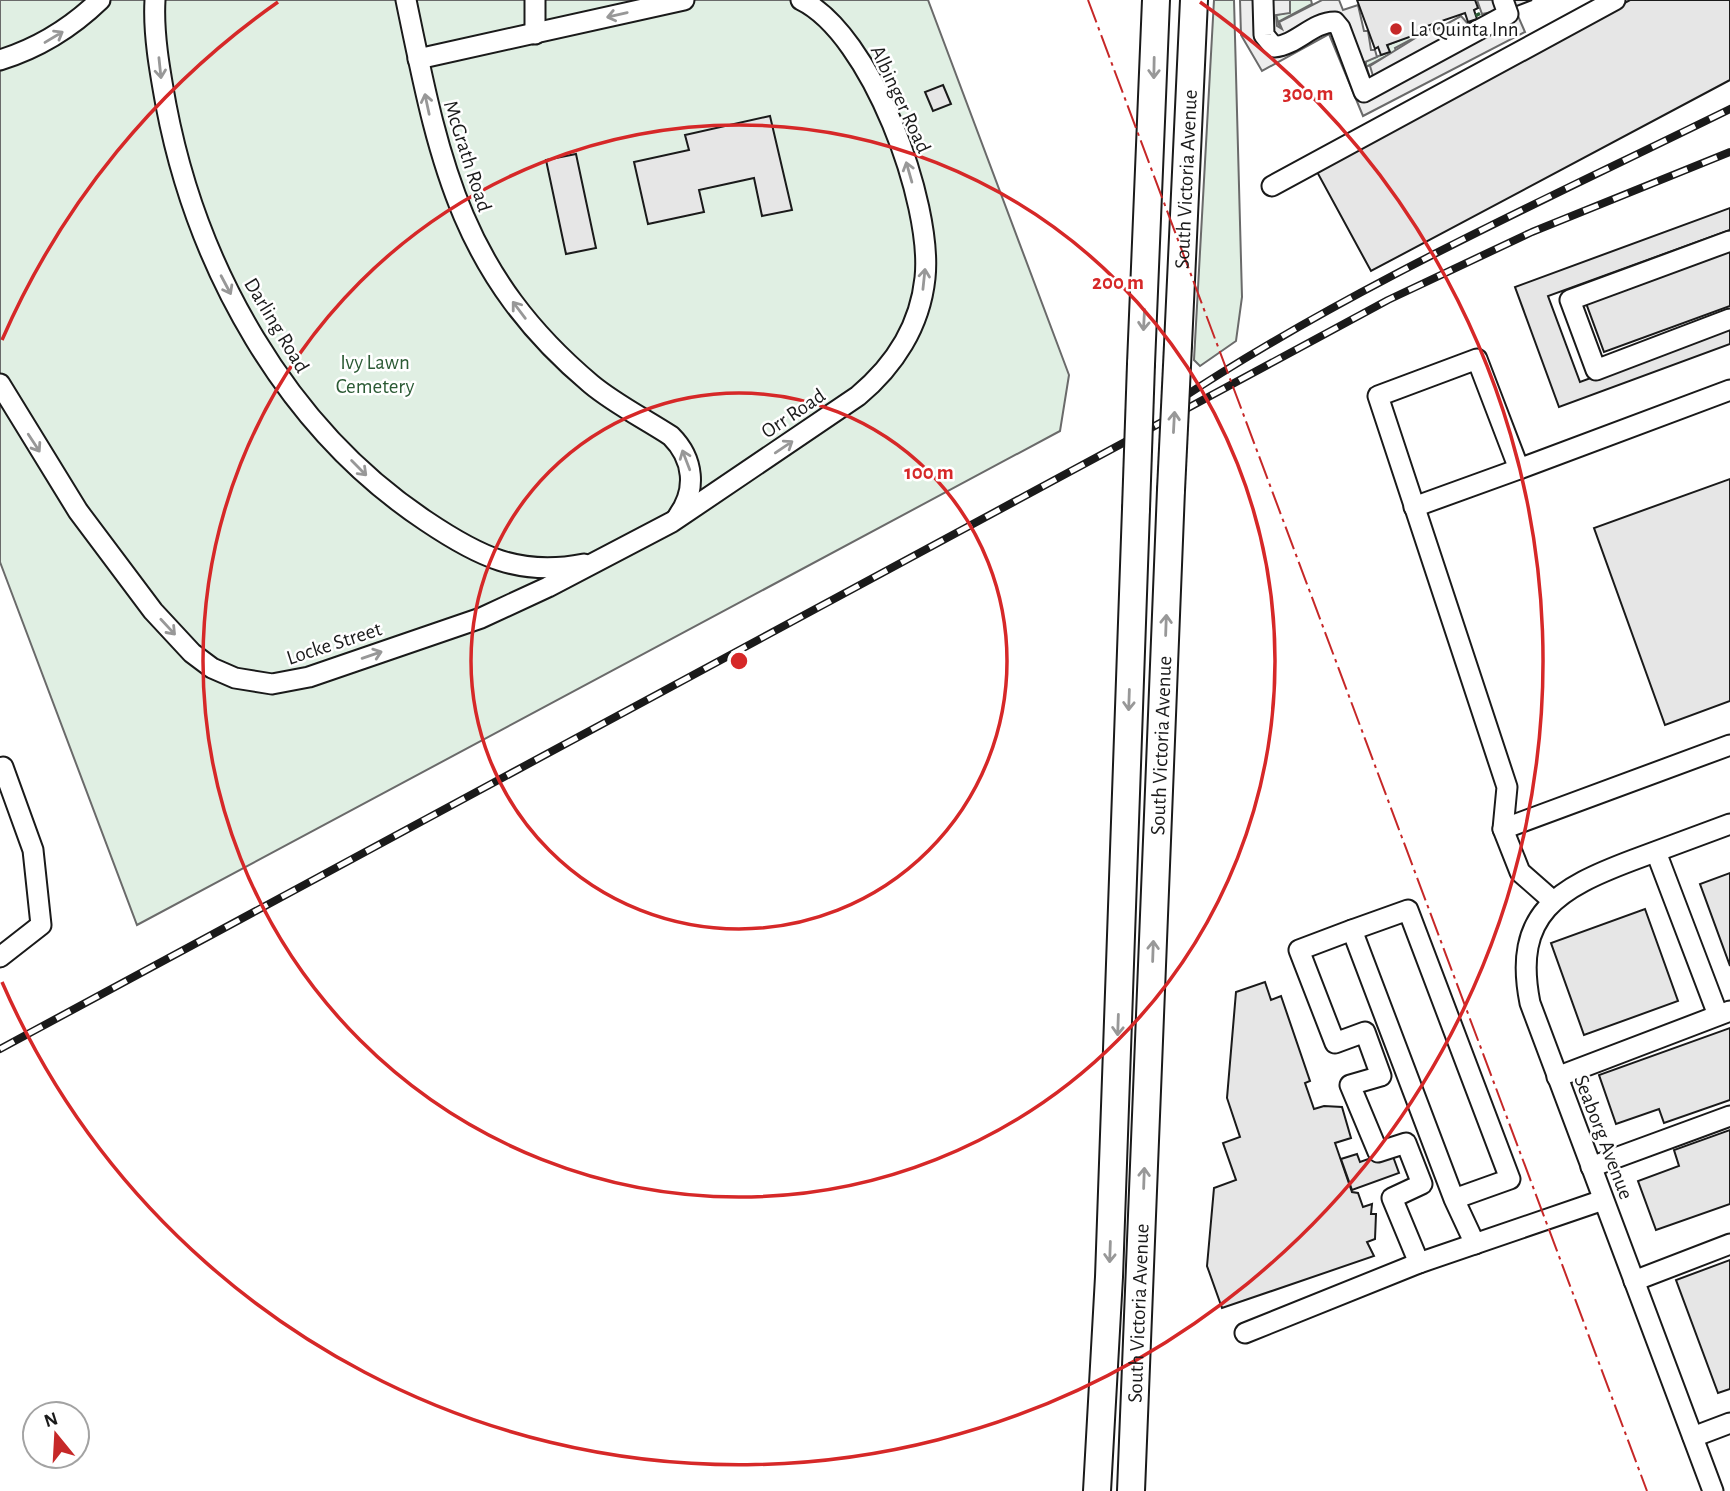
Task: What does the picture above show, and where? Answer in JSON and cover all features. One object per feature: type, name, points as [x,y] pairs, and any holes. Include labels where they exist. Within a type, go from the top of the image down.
[{"type":"main road","name":"South Victoria Avenue","points":[[1097,1491],[1109,1277],[1156,0]]},
{"type":"main road","name":"South Victoria Avenue","points":[[1131,1491],[1171,490],[1194,0]]},
{"type":"street","points":[[0,60],[44,43],[74,23],[100,0]]},
{"type":"street","name":"McGrath Road","points":[[406,0],[433,134],[448,182],[468,229],[492,272],[522,314],[555,351],[593,386],[671,436],[683,451],[690,469],[690,488],[684,507],[672,522]]},
{"type":"street","points":[[535,0],[535,34]]},
{"type":"street","points":[[418,59],[684,0]]},
{"type":"street","name":"Albinger Road","points":[[801,0],[839,29],[872,82],[909,172],[924,239]]},
{"type":"street","points":[[1263,0],[1264,35],[1274,47],[1284,46],[1320,25],[1335,22],[1340,28],[1364,92],[1508,14],[1503,0]]},
{"type":"street","points":[[1272,186],[1615,0]]},
{"type":"street","name":"Darling Road","points":[[153,1],[161,76],[174,144],[193,210],[220,275],[246,323],[292,393],[337,446],[371,480],[408,510],[462,546],[493,560],[526,567],[564,566],[602,560]]},
{"type":"street","name":"Orr Road","points":[[602,560],[672,522],[858,396],[887,369],[916,317],[925,278],[924,239]]},
{"type":"street","points":[[1730,241],[1570,300],[1596,370],[1730,319]]},
{"type":"street","points":[[1519,468],[1477,359],[1378,396],[1507,787],[1503,830],[1520,872],[1553,901]]},
{"type":"street","name":"Locke Street","points":[[0,384],[78,511],[153,611],[202,661],[235,678],[272,684],[309,677],[481,618],[602,560]]},
{"type":"street","points":[[1414,507],[1730,390]]},
{"type":"street","points":[[1503,830],[1730,745]]},
{"type":"street","points":[[0,957],[41,925],[33,850],[3,767]]},
{"type":"street","name":"Seaborg Avenue","points":[[1713,1491],[1530,1003],[1525,980],[1526,956],[1532,933],[1553,901],[1576,883],[1730,824]]},
{"type":"street","points":[[1558,1077],[1724,1013],[1653,853]]},
{"type":"street","points":[[1419,1263],[1392,1198],[1422,1184],[1406,1143],[1378,1152],[1350,1085],[1381,1076],[1366,1032],[1335,1043],[1299,950],[1408,910],[1510,1180],[1454,1199]]},
{"type":"street","points":[[1352,930],[1454,1199],[1475,1244]]},
{"type":"street","points":[[1591,1167],[1730,1116]]},
{"type":"street","points":[[1245,1333],[1419,1263],[1604,1200]]},
{"type":"street","points":[[1634,1281],[1730,1244]]},
{"type":"street","points":[[1693,1437],[1730,1423]]},
{"type":"green space","name":"Ivy Lawn Cemetery","points":[[0,0],[928,0],[1069,375],[1060,431],[137,925],[0,562]]},
{"type":"green space","points":[[1214,0],[1234,0],[1242,297],[1236,341],[1200,366],[1194,360]]},
{"type":"green space","points":[[1290,0],[1311,0],[1312,4],[1280,21],[1283,28],[1280,28],[1276,15],[1290,12]]},
{"type":"green space","points":[[1413,35],[1414,38],[1395,48],[1396,51],[1366,67],[1366,61],[1389,52],[1387,45]]},
{"type":"shaded area","points":[[1240,0],[1290,0],[1290,13],[1276,15],[1277,26],[1282,29],[1279,22],[1322,0],[1339,0],[1343,10],[1358,5],[1364,31],[1368,31],[1371,50],[1375,50],[1377,57],[1365,62],[1370,78],[1373,76],[1370,66],[1430,29],[1432,32],[1461,16],[1469,25],[1492,12],[1482,14],[1477,0],[1511,0],[1525,32],[1363,116],[1329,34],[1262,71],[1241,35]]},
{"type":"building","name":"La Quinta Inn","points":[[1357,0],[1475,0],[1478,8],[1474,10],[1477,19],[1468,22],[1465,13],[1424,27],[1426,31],[1387,45],[1390,52],[1381,55],[1378,47],[1375,49]]},
{"type":"building","points":[[1511,0],[1532,0],[1514,7]]},
{"type":"building","points":[[1630,0],[1730,0],[1730,80],[1371,271],[1316,170]]},
{"type":"building","points":[[943,85],[951,104],[933,111],[925,92]]},
{"type":"building","points":[[770,116],[792,210],[762,216],[754,178],[699,190],[704,212],[648,224],[634,162],[689,150],[685,135]]},
{"type":"building","points":[[576,154],[596,248],[566,254],[546,160]]},
{"type":"building","points":[[1730,208],[1730,230],[1548,296],[1580,382],[1730,327],[1730,344],[1559,407],[1515,287]]},
{"type":"building","points":[[1730,250],[1730,306],[1604,352],[1586,303]]},
{"type":"building","points":[[1730,479],[1730,701],[1665,725],[1594,528]]},
{"type":"building","points":[[1730,873],[1730,966],[1700,884]]},
{"type":"building","points":[[1645,909],[1678,1001],[1584,1035],[1551,943]]},
{"type":"building","points":[[1265,982],[1271,1000],[1281,996],[1310,1081],[1305,1083],[1314,1109],[1324,1106],[1342,1107],[1351,1138],[1335,1143],[1352,1192],[1358,1193],[1363,1207],[1372,1204],[1371,1214],[1376,1214],[1375,1239],[1367,1242],[1374,1256],[1222,1308],[1207,1266],[1214,1188],[1236,1180],[1223,1143],[1240,1137],[1227,1098],[1236,992]]},
{"type":"building","points":[[1730,1028],[1730,1100],[1664,1123],[1659,1109],[1616,1124],[1599,1075]]},
{"type":"building","points":[[1730,1130],[1730,1204],[1656,1230],[1638,1181],[1679,1166],[1674,1150]]},
{"type":"building","points":[[1391,1151],[1399,1173],[1352,1190],[1341,1159],[1357,1154],[1360,1162]]},
{"type":"building","points":[[1730,1260],[1730,1389],[1718,1393],[1676,1280]]},
{"type":"railway","points":[[1173,404],[1239,362],[1376,284],[1730,109]]},
{"type":"railway","points":[[0,1049],[1388,300],[1532,232],[1730,152]]},
{"type":"hedge","points":[[1477,13],[1479,17]]},
{"type":"power","points":[[1088,0],[1647,1491]]},
{"type":"place","name":"La Quinta Inn","points":[[1396,29]]}]
